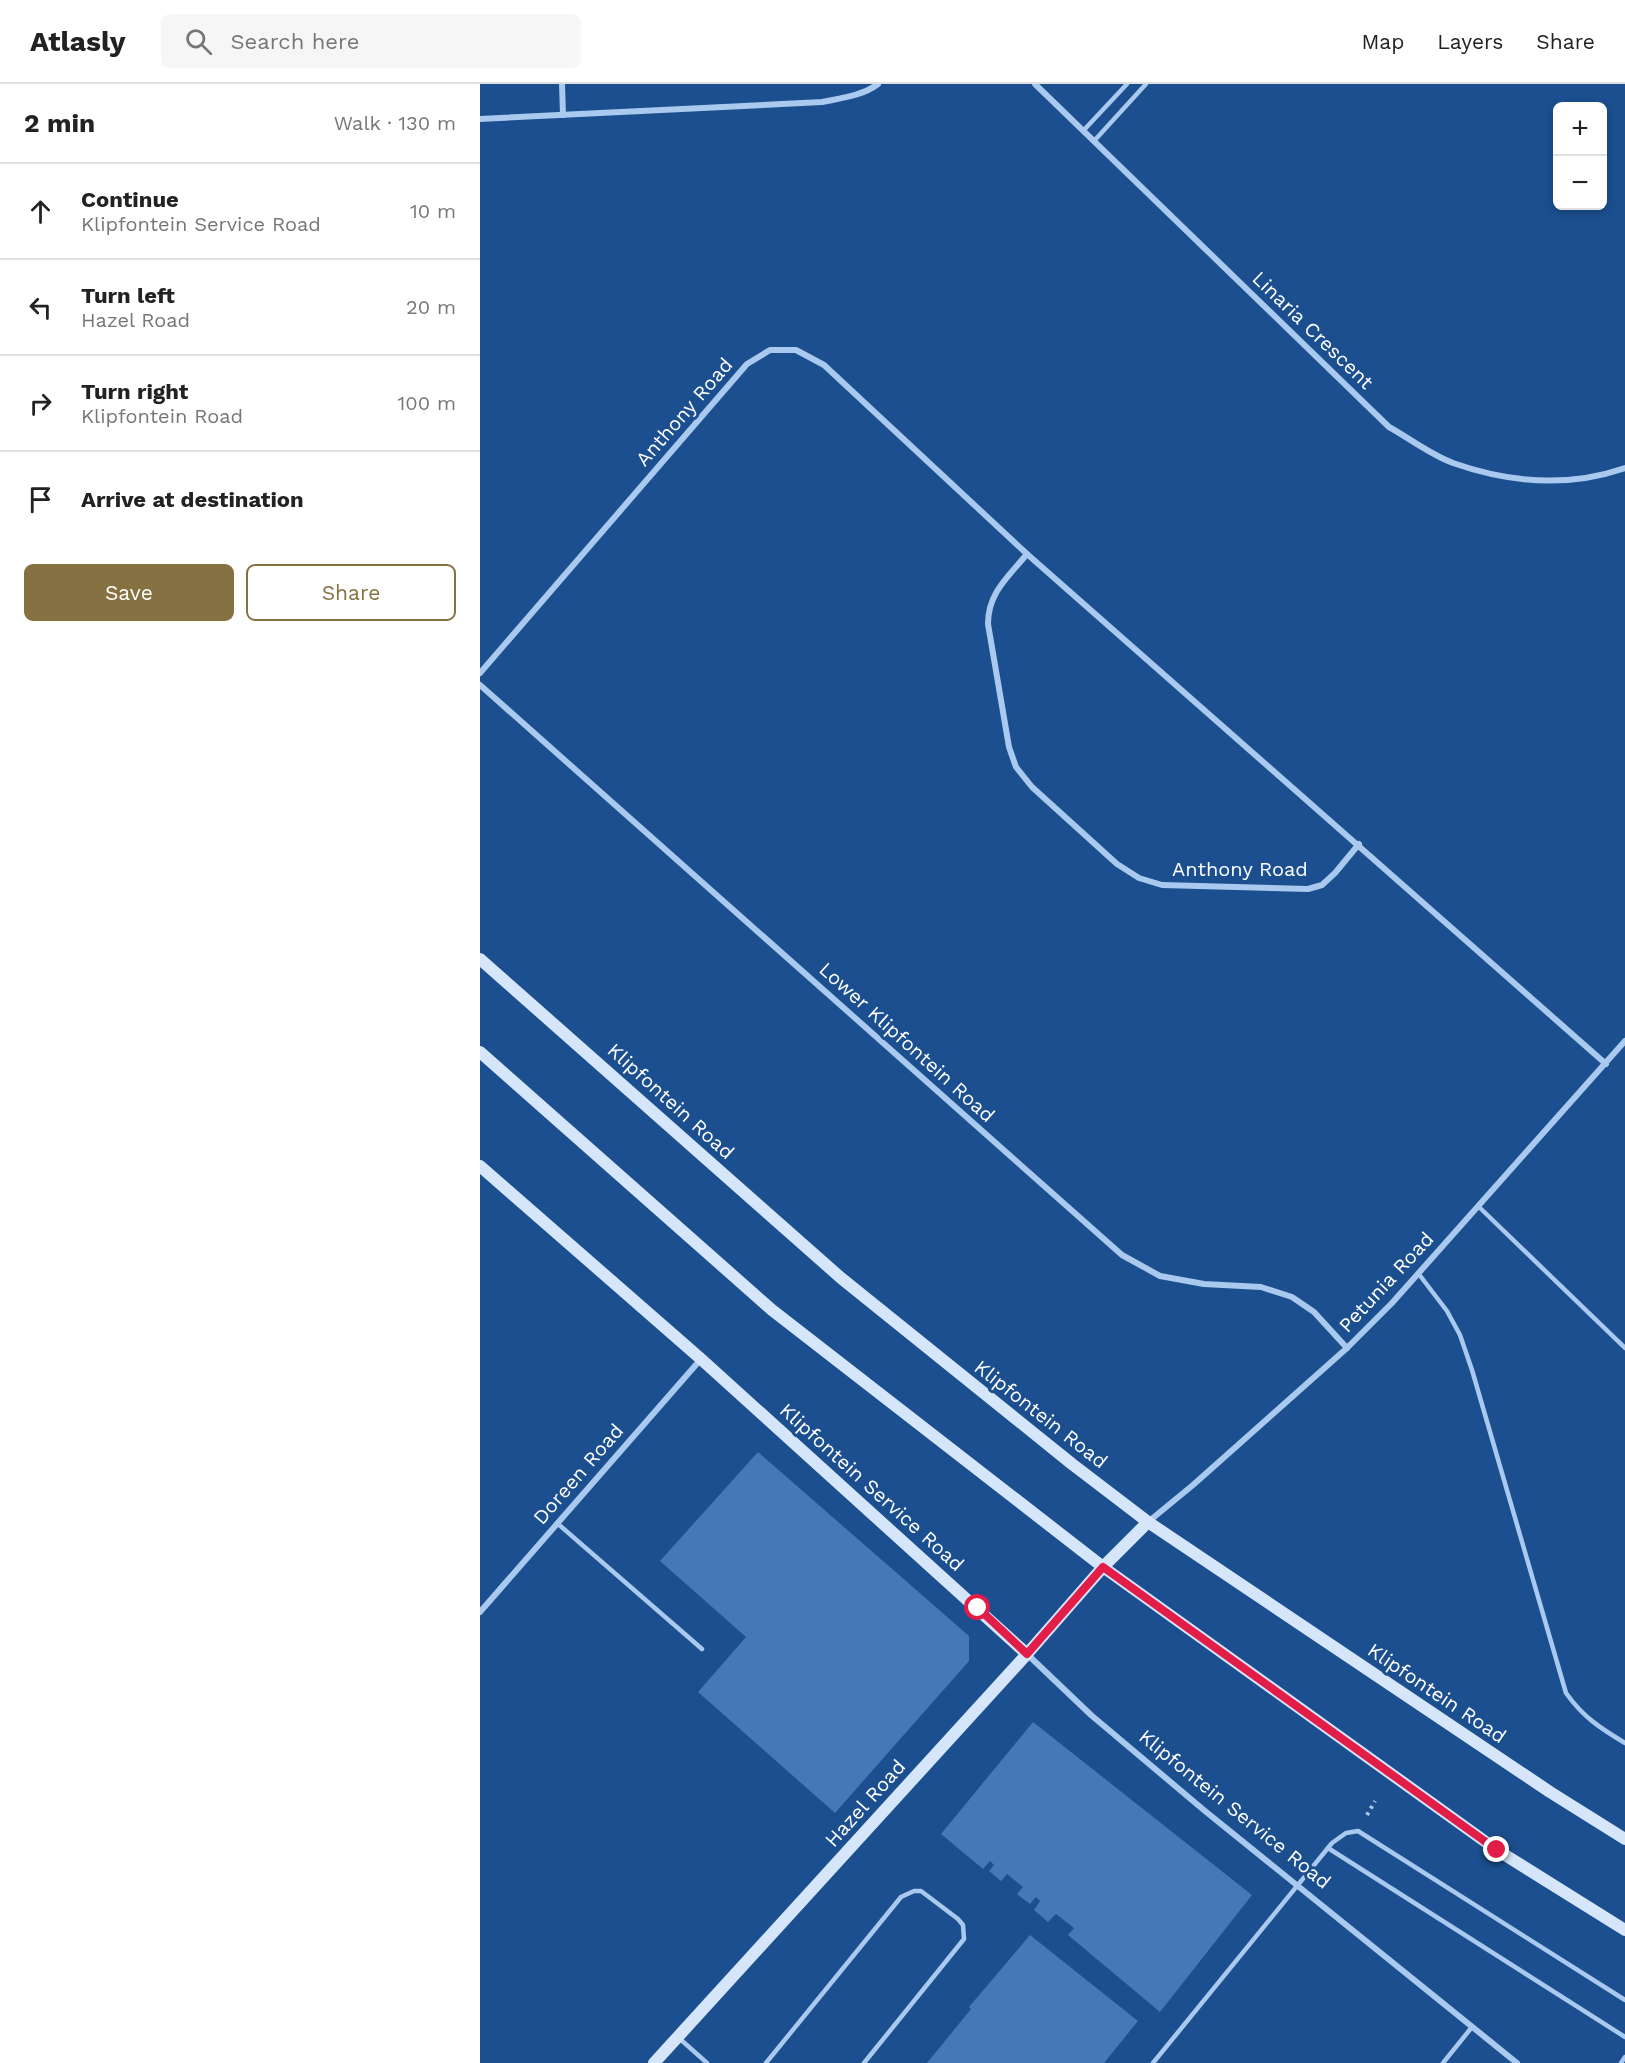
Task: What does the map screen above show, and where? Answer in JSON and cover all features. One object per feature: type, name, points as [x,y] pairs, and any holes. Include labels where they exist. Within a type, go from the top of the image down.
[{"type":"main road","name":"Klipfontein Road","points":[[480,959],[841,1278],[1072,1464],[1148,1522],[1550,1792],[1625,1839]]},
{"type":"main road","points":[[480,1052],[772,1310],[1103,1567],[1497,1850],[1625,1930]]},
{"type":"main road","name":"Klipfontein Service Road","points":[[480,1166],[701,1359],[1027,1654]]},
{"type":"main road","name":"Hazel Road","points":[[654,2063],[1027,1654],[1103,1567],[1148,1522]]},
{"type":"street","points":[[562,84],[563,116]]},
{"type":"street","points":[[480,119],[822,102],[870,90],[878,84]]},
{"type":"street","name":"Linaria Crescent","points":[[1035,84],[1389,427],[1452,462],[1509,478],[1555,483],[1608,474],[1625,468]]},
{"type":"street","name":"Anthony Road","points":[[480,674],[747,364],[770,350],[796,350],[824,365],[1027,554],[1359,844],[1606,1064]]},
{"type":"street","name":"Anthony Road","points":[[1027,554],[998,589],[988,608],[988,624],[1009,747],[1016,767],[1032,787],[1117,864],[1139,878],[1162,885],[1308,889],[1322,885],[1359,844]]},
{"type":"street","name":"Lower Klipfontein Road","points":[[480,685],[1122,1255],[1160,1276],[1204,1284],[1261,1287],[1292,1297],[1314,1312],[1347,1348]]},
{"type":"street","name":"Petunia Road","points":[[1148,1522],[1347,1348],[1418,1273],[1625,1041]]},
{"type":"street","name":"Doreen Road","points":[[480,1611],[701,1359]]},
{"type":"street","name":"Klipfontein Service Road","points":[[1027,1654],[1091,1715],[1517,2063]]},
{"type":"lane","points":[[1083,131],[1126,84]]},
{"type":"lane","points":[[1094,141],[1146,84]]},
{"type":"lane","points":[[1478,1206],[1625,1348]]},
{"type":"lane","points":[[1418,1273],[1447,1311],[1460,1335],[1566,1693],[1578,1709],[1595,1725],[1625,1743]]},
{"type":"lane","points":[[557,1523],[702,1649]]},
{"type":"lane","points":[[1153,2063],[1328,1848],[1346,1833],[1358,1831],[1625,2000]]},
{"type":"lane","points":[[1328,1848],[1625,2037]]},
{"type":"lane","points":[[766,2063],[901,1897],[907,1893],[921,1891],[958,1919],[963,1925],[964,1939],[864,2063]]},
{"type":"lane","points":[[1443,2063],[1472,2027]]},
{"type":"lane","points":[[678,2037],[707,2063]]},
{"type":"lane","points":[[1621,2063],[1625,2057]]},
{"type":"building","points":[[758,1452],[969,1636],[969,1661],[835,1813],[698,1692],[746,1637],[660,1561]]},
{"type":"building","points":[[1033,1722],[1252,1895],[1160,2012],[1068,1935],[1074,1928],[1056,1914],[1048,1922],[1034,1910],[1040,1901],[1036,1897],[1030,1904],[1017,1894],[1023,1887],[1007,1874],[1001,1881],[989,1871],[994,1865],[990,1861],[983,1869],[941,1834]]},
{"type":"building","points":[[1030,1935],[1138,2021],[1104,2063],[927,2063],[971,2009],[969,2007]]},
{"type":"route","points":[[978,1608],[1027,1654],[1103,1567],[1497,1850]]}]
